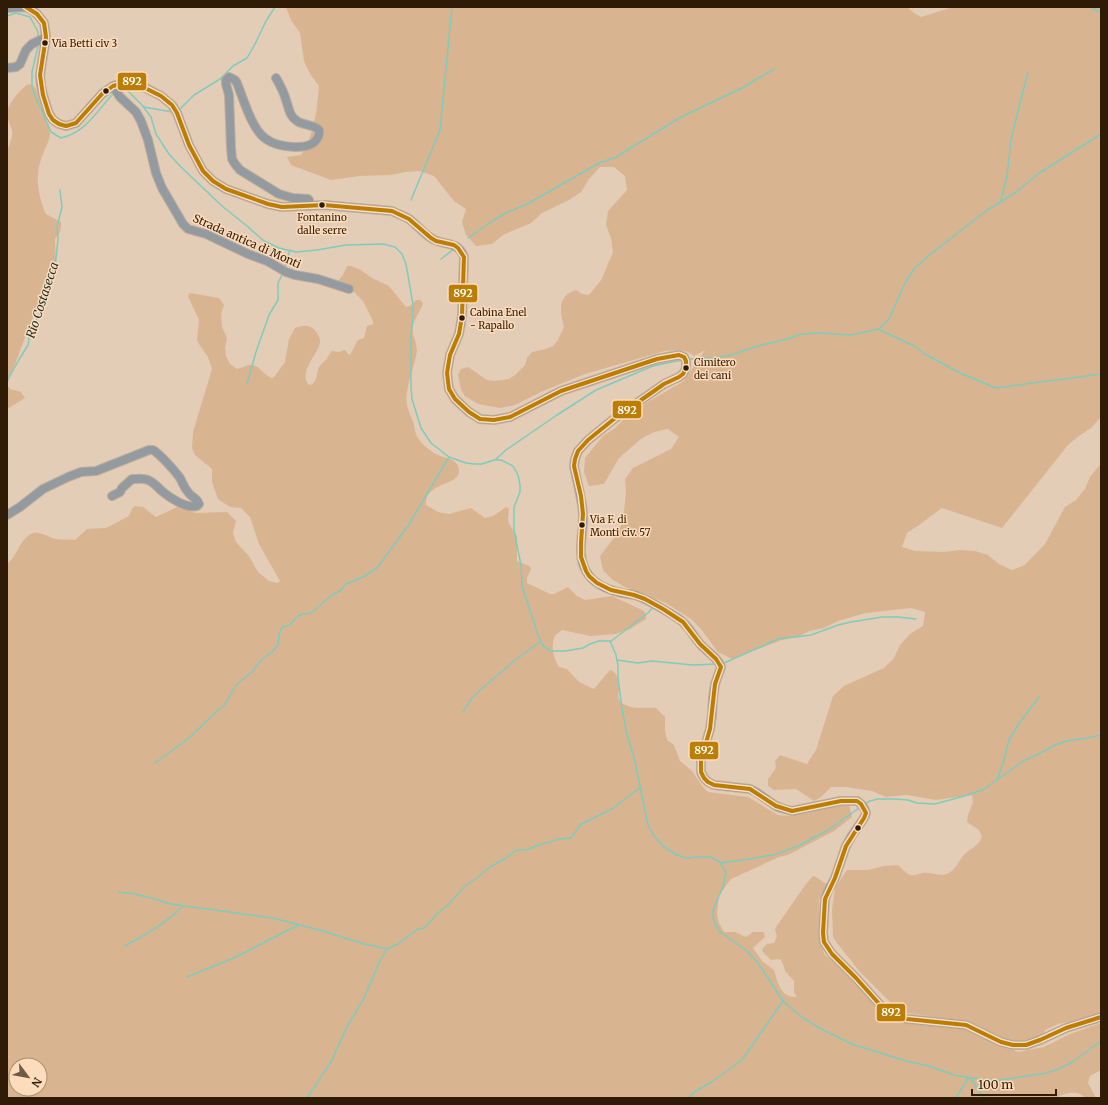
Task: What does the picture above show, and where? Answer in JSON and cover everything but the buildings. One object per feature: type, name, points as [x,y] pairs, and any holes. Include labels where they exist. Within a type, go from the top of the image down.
[{"type":"street","points":[[7,8],[26,7],[37,14],[44,23],[40,75],[41,85],[49,114],[56,122],[66,126],[76,123],[102,94],[114,87],[131,81],[161,96],[172,105],[189,145],[203,171],[213,181],[226,189],[268,204],[282,207],[324,205],[392,212],[403,215],[430,238],[456,245],[462,251],[464,257],[462,316],[459,334],[450,355],[447,373],[449,390],[454,399],[468,412],[480,419],[494,420],[510,417],[561,391],[657,359],[679,355],[684,357],[686,361],[686,368],[683,374],[664,384],[614,419],[588,440],[578,451],[574,459],[574,466],[583,515],[581,557],[583,566],[587,572],[594,581],[602,587],[643,598],[679,619],[685,624],[702,646],[720,662],[721,667],[712,698],[710,729],[701,760],[701,772],[704,778],[714,785],[750,789],[776,806],[792,811],[841,801],[857,801],[861,804],[866,813],[846,846],[835,878],[825,899],[823,923],[824,942],[832,954],[882,1007],[889,1012],[907,1019],[966,1025],[1001,1042],[1013,1045],[1026,1045],[1066,1028],[1101,1016]]},
{"type":"street","points":[[7,68],[20,64],[26,50],[32,44],[44,37]]},
{"type":"street","points":[[276,78],[292,117],[297,121],[318,129],[319,132],[317,138],[311,144],[299,147],[285,146],[266,139],[257,130],[237,83],[235,80],[229,78],[226,80],[226,84],[229,95],[232,160],[240,170],[278,194],[293,198],[308,199],[310,206]]},
{"type":"street","name":"Strada antica di Monti","points":[[114,87],[120,97],[136,112],[141,121],[148,140],[156,173],[162,188],[183,224],[188,229],[206,234],[248,254],[267,261],[286,272],[318,279],[349,289]]},
{"type":"street","points":[[7,515],[43,489],[68,477],[81,472],[96,471],[149,450],[153,450],[159,455],[173,470],[189,494],[198,500],[199,504],[193,508],[174,500],[147,479],[132,479],[122,488],[120,492],[112,496]]},
{"type":"shaded area","points":[[286,7],[907,7],[921,17],[953,7],[1101,7],[1101,417],[1091,428],[1068,445],[1002,528],[942,508],[907,533],[902,547],[915,551],[975,551],[988,555],[999,564],[1012,570],[1025,565],[1045,544],[1065,507],[1076,500],[1085,489],[1090,477],[1099,466],[1101,466],[1101,1015],[1058,1024],[1045,1030],[1042,1037],[1028,1042],[1021,1042],[1005,1039],[964,1021],[908,1013],[898,1009],[860,972],[833,937],[832,909],[835,888],[847,870],[868,870],[884,866],[898,865],[910,875],[926,873],[942,875],[949,873],[966,853],[976,846],[982,837],[979,830],[967,822],[973,802],[972,795],[936,800],[907,795],[886,797],[872,791],[846,787],[831,787],[821,797],[814,801],[796,789],[774,790],[768,786],[768,779],[776,768],[775,761],[780,755],[807,764],[816,750],[833,696],[844,686],[884,668],[894,658],[900,645],[910,634],[923,626],[925,612],[911,608],[866,613],[838,621],[824,628],[810,631],[797,637],[782,640],[732,659],[718,652],[701,629],[691,619],[666,603],[625,587],[613,580],[603,570],[600,556],[617,534],[623,521],[626,492],[625,479],[633,468],[671,449],[679,437],[668,429],[654,432],[641,439],[619,458],[604,484],[589,486],[584,472],[585,458],[603,436],[615,428],[625,418],[648,402],[684,381],[705,350],[694,356],[688,352],[680,350],[665,351],[585,374],[543,391],[515,405],[500,408],[478,404],[465,396],[461,390],[458,375],[461,369],[468,367],[487,380],[494,381],[509,379],[525,365],[527,358],[532,352],[553,346],[558,340],[564,327],[561,310],[563,300],[566,296],[576,290],[582,294],[589,295],[602,279],[613,253],[611,238],[606,225],[608,211],[627,190],[625,176],[614,167],[600,167],[589,179],[581,192],[569,200],[542,213],[531,223],[503,235],[492,244],[476,246],[466,235],[462,222],[466,209],[454,201],[434,176],[420,171],[331,180],[291,165],[287,157],[301,155],[309,141],[316,114],[319,86],[310,74],[304,61],[300,33],[291,20]]},
{"type":"shaded area","points":[[28,84],[35,87],[50,134],[41,159],[38,175],[41,202],[46,214],[61,222],[61,227],[60,232],[55,239],[56,264],[54,273],[36,309],[7,385],[7,151],[11,140],[12,130],[8,121],[7,111],[11,102],[18,93]]},
{"type":"shaded area","points":[[347,266],[351,266],[389,286],[406,307],[410,306],[416,300],[420,300],[423,303],[413,325],[417,351],[408,385],[406,399],[407,405],[417,437],[434,453],[456,463],[459,471],[458,476],[454,479],[430,492],[426,505],[438,512],[449,514],[471,508],[485,518],[493,516],[506,507],[509,509],[509,524],[517,536],[517,561],[529,566],[531,569],[527,578],[527,583],[550,594],[554,594],[568,587],[577,596],[585,600],[612,596],[644,611],[646,619],[630,629],[616,634],[590,636],[562,630],[556,634],[553,644],[554,656],[559,667],[567,669],[579,682],[594,689],[610,670],[617,676],[619,681],[618,694],[620,701],[634,708],[656,708],[665,717],[665,731],[667,740],[674,745],[680,761],[692,771],[708,792],[748,797],[778,815],[790,816],[843,804],[849,805],[852,817],[834,831],[788,855],[779,857],[731,879],[719,895],[717,914],[719,923],[724,932],[735,932],[746,937],[753,932],[764,932],[765,937],[753,948],[763,962],[774,970],[783,992],[791,997],[797,997],[794,992],[794,981],[785,971],[781,960],[771,960],[762,949],[767,944],[774,943],[777,936],[775,930],[776,927],[813,876],[827,884],[819,900],[820,943],[825,955],[887,1013],[963,1027],[1018,1052],[1044,1047],[1070,1034],[1101,1023],[1101,1070],[1090,1076],[1088,1083],[1096,1098],[1085,1098],[1079,1094],[1067,1093],[1056,1098],[7,1098],[7,564],[10,562],[27,536],[31,534],[39,533],[56,539],[75,540],[87,529],[106,528],[129,516],[135,506],[143,507],[156,517],[177,507],[196,513],[227,512],[236,521],[233,533],[236,542],[249,556],[258,572],[269,581],[277,583],[280,581],[259,544],[250,517],[241,508],[230,507],[218,499],[212,482],[212,469],[195,455],[192,448],[193,432],[212,369],[208,357],[197,340],[199,320],[188,296],[190,293],[219,298],[224,305],[221,314],[222,327],[227,338],[225,348],[226,356],[230,364],[237,369],[253,365],[272,378],[285,362],[289,339],[295,328],[306,326],[313,328],[317,332],[320,343],[307,369],[306,379],[308,384],[311,385],[316,379],[319,367],[332,351],[339,352],[345,350],[350,355],[358,340],[364,338],[367,326],[373,324],[363,301],[355,293],[336,283],[343,275]]},
{"type":"shaded area","points":[[7,385],[10,389],[21,392],[25,398],[7,409]]},
{"type":"waterway","points":[[179,110],[194,95],[220,79],[233,66],[247,58],[275,7]]},
{"type":"waterway","points":[[411,200],[440,130],[452,7]]},
{"type":"waterway","points":[[1091,7],[1101,13]]},
{"type":"waterway","points":[[7,16],[16,13],[30,17],[38,32],[38,38]]},
{"type":"waterway","points":[[38,46],[32,72],[32,87],[51,132],[61,138],[77,131],[90,121],[115,93]]},
{"type":"waterway","points":[[468,238],[504,214],[529,203],[599,163],[616,157],[681,117],[742,88],[774,69]]},
{"type":"waterway","points":[[1001,201],[1007,176],[1011,140],[1028,72]]},
{"type":"waterway","points":[[120,91],[127,90],[142,105],[151,117],[156,134],[169,154],[180,166],[222,206],[264,241],[279,248],[296,252],[346,245],[383,244],[395,247],[402,254],[406,264],[413,304],[411,334],[412,399],[421,428],[431,443],[449,457],[466,463],[475,464],[501,460],[513,466],[518,475],[520,485],[520,492],[514,507],[514,530],[521,565],[522,586],[543,646],[551,651],[565,651],[583,648],[599,641],[610,641],[616,655],[622,709],[627,735],[634,757],[648,825],[654,836],[664,847],[677,855],[687,858],[711,857],[720,862],[726,873],[723,887],[713,910],[713,919],[719,931],[747,951],[758,963],[783,1001],[799,1015],[821,1029],[852,1044],[906,1061],[929,1066],[954,1075],[978,1079],[1000,1080],[1046,1073],[1059,1069],[1074,1061],[1101,1041]]},
{"type":"waterway","points":[[144,107],[172,112]]},
{"type":"waterway","points":[[689,359],[714,358],[731,355],[802,334],[818,333],[851,335],[879,329],[889,319],[905,283],[914,269],[927,257],[986,211],[1015,193],[1038,174],[1101,134]]},
{"type":"waterway","name":"Rio Costasecca","points":[[7,381],[28,345],[30,332],[39,316],[41,305],[49,289],[55,268],[58,239],[57,227],[62,207],[60,190]]},
{"type":"waterway","points":[[441,259],[454,249]]},
{"type":"waterway","points":[[285,267],[290,250]]},
{"type":"waterway","points":[[247,384],[269,315],[278,300],[278,283],[283,273]]},
{"type":"waterway","points":[[880,330],[914,346],[925,354],[960,373],[996,388],[1101,374]]},
{"type":"waterway","points":[[495,460],[506,450],[596,390],[653,366],[682,360]]},
{"type":"waterway","points":[[155,763],[189,738],[224,706],[236,685],[254,670],[259,662],[272,652],[278,645],[282,627],[290,625],[302,614],[311,613],[332,595],[340,591],[346,584],[363,577],[377,568],[408,526],[449,457]]},
{"type":"waterway","points":[[610,642],[648,613],[653,607]]},
{"type":"waterway","points":[[722,664],[778,639],[811,635],[838,625],[882,617],[916,619]]},
{"type":"waterway","points":[[463,712],[472,698],[487,684],[541,641]]},
{"type":"waterway","points":[[617,660],[638,663],[652,661],[693,665],[717,664]]},
{"type":"waterway","points":[[997,780],[1009,740],[1020,722],[1039,697]]},
{"type":"waterway","points":[[866,803],[878,799],[895,799],[908,800],[917,803],[935,804],[968,795],[984,789],[1025,760],[1055,745],[1066,741],[1101,735]]},
{"type":"waterway","points":[[307,1098],[331,1062],[347,1027],[364,998],[379,963],[387,949],[398,944],[418,929],[424,928],[465,886],[490,867],[517,850],[526,850],[559,839],[571,838],[581,824],[612,809],[641,787]]},
{"type":"waterway","points":[[720,863],[777,854],[800,845],[828,830],[859,808]]},
{"type":"waterway","points":[[119,892],[135,894],[171,904],[273,918],[323,931],[364,944],[387,949]]},
{"type":"waterway","points":[[125,946],[148,933],[183,906]]},
{"type":"waterway","points":[[187,977],[234,958],[298,925]]},
{"type":"waterway","points":[[688,1098],[693,1093],[713,1081],[742,1060],[783,1001]]},
{"type":"waterway","points":[[956,1098],[968,1078]]},
{"type":"waterway","points":[[970,1078],[984,1098]]},
{"type":"transit line","name":"892","points":[[26,7],[37,14],[44,23],[46,37],[40,75],[43,95],[49,114],[53,120],[59,124],[66,126],[76,123],[102,94],[113,86],[131,81],[161,96],[172,105],[177,113],[189,145],[203,171],[213,181],[226,189],[268,204],[282,207],[324,205],[392,211],[409,219],[436,241],[454,245],[458,248],[464,257],[462,316],[459,334],[450,355],[447,373],[449,389],[455,399],[469,412],[480,419],[494,420],[510,417],[561,391],[657,359],[679,355],[684,357],[686,361],[686,368],[683,374],[664,384],[614,419],[588,440],[578,451],[574,466],[581,496],[583,514],[581,557],[589,576],[597,583],[611,590],[645,599],[683,622],[700,644],[716,659],[721,667],[715,684],[710,729],[701,760],[701,772],[704,778],[714,785],[750,789],[776,806],[792,811],[841,801],[857,801],[861,804],[866,813],[846,846],[835,878],[825,899],[823,933],[824,942],[832,954],[882,1007],[897,1016],[907,1019],[966,1025],[1001,1042],[1013,1045],[1026,1045],[1066,1028],[1101,1017]]},
{"type":"place","name":"Via Betti civ 3","points":[[45,43]]},
{"type":"place","name":"Fontanino dalle serre","points":[[322,205]]},
{"type":"place","name":"Cabina Enel - Rapallo","points":[[462,318]]},
{"type":"place","name":"Cimitero dei cani","points":[[686,368]]},
{"type":"place","name":"Via F. di Monti civ. 57","points":[[582,525]]}]
